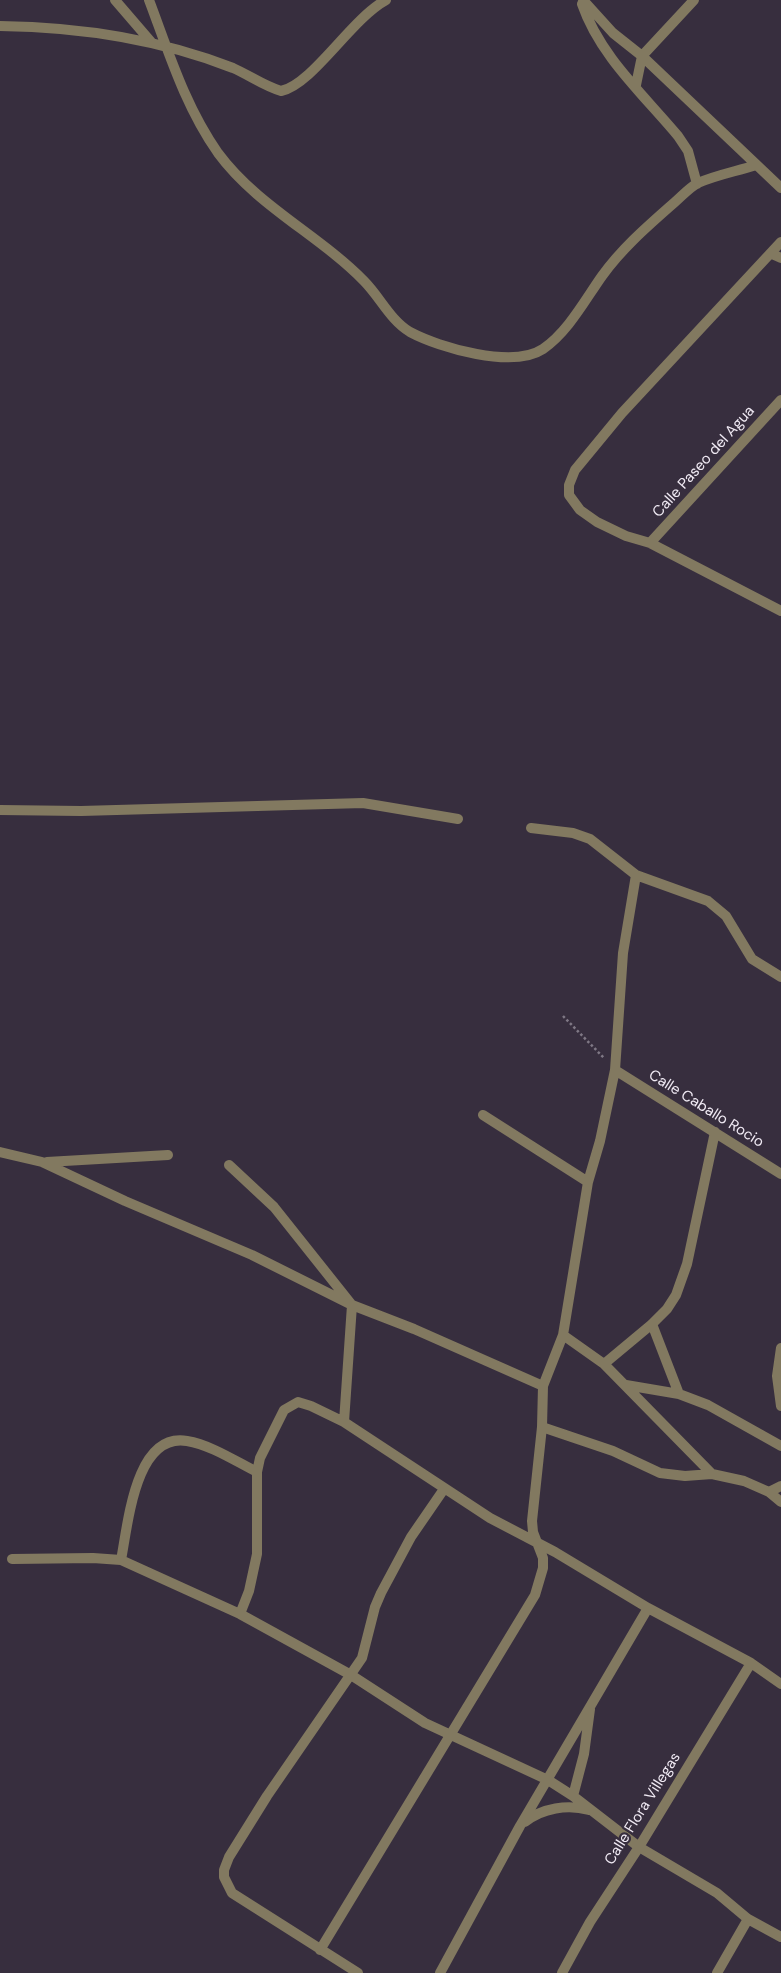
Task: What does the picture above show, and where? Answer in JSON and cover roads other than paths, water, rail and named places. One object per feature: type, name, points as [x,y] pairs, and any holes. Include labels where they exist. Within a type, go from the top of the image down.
[{"type":"street","points":[[115,0],[152,44]]},
{"type":"street","points":[[149,0],[178,83],[189,105],[226,163],[273,207],[360,277],[391,314],[408,330],[425,339],[477,354],[522,358],[543,349],[572,318],[622,251],[697,184],[756,165]]},
{"type":"street","points":[[0,26],[55,28],[124,37],[167,47],[233,69],[276,89],[287,90],[303,81],[340,39],[372,9],[386,0]]},
{"type":"street","points":[[582,0],[590,25],[602,46],[636,85],[688,151],[697,184]]},
{"type":"street","points":[[582,0],[613,33],[642,56],[781,188]]},
{"type":"street","points":[[636,85],[642,56],[694,0]]},
{"type":"street","points":[[781,242],[777,256],[622,413],[575,470],[569,485],[569,495],[580,510],[613,530],[650,543],[781,612]]},
{"type":"street","name":"Calle Paseo del Agua","points":[[650,543],[781,400]]},
{"type":"street","points":[[0,810],[82,811],[357,803],[379,804],[458,819]]},
{"type":"street","points":[[531,828],[573,833],[590,839],[636,875],[696,896],[718,908],[726,916],[752,959],[781,977]]},
{"type":"street","points":[[320,1950],[449,1734],[535,1595],[543,1568],[543,1558],[536,1542],[532,1521],[542,1427],[543,1386],[563,1335],[588,1182],[600,1141],[616,1070],[622,961],[636,875]]},
{"type":"street","name":"Calle Caballo Rocio","points":[[616,1070],[781,1174]]},
{"type":"street","points":[[483,1115],[588,1182]]},
{"type":"street","points":[[604,1364],[667,1309],[683,1278],[715,1132]]},
{"type":"street","points":[[0,1152],[42,1162],[125,1201],[252,1255],[352,1305],[414,1329],[543,1386]]},
{"type":"street","points":[[42,1162],[77,1162],[168,1155]]},
{"type":"street","points":[[229,1165],[274,1207],[352,1305],[344,1422]]},
{"type":"street","points":[[652,1324],[679,1394]]},
{"type":"street","points":[[563,1335],[604,1364],[712,1474]]},
{"type":"street","points":[[781,1348],[777,1376],[781,1406]]},
{"type":"street","points":[[626,1385],[679,1394],[708,1405],[781,1446]]},
{"type":"street","points":[[240,1614],[249,1591],[256,1554],[257,1472],[260,1458],[284,1410],[293,1403],[303,1403],[344,1422],[490,1518],[536,1542],[648,1608],[751,1663],[781,1684]]},
{"type":"street","points":[[542,1427],[613,1451],[660,1473],[685,1476],[712,1474],[744,1481],[769,1492],[781,1502]]},
{"type":"street","points":[[121,1560],[132,1502],[140,1477],[147,1462],[164,1443],[174,1440],[198,1444],[257,1472]]},
{"type":"street","points":[[769,1492],[781,1486]]},
{"type":"street","points":[[358,1973],[232,1893],[224,1878],[224,1870],[238,1842],[267,1796],[351,1675],[366,1646],[374,1607],[380,1593],[411,1537],[444,1489]]},
{"type":"street","points":[[12,1559],[121,1560],[240,1614],[351,1675],[425,1723],[548,1780],[573,1796],[639,1847],[717,1894],[748,1919],[781,1936]]},
{"type":"street","points":[[440,1973],[520,1826],[591,1702],[648,1608]]},
{"type":"street","name":"Calle Flora Villegas","points":[[562,1973],[590,1922],[639,1847],[751,1663]]},
{"type":"street","points":[[573,1796],[584,1754],[591,1702]]},
{"type":"street","points":[[520,1826],[533,1815],[544,1811],[579,1808],[593,1812]]},
{"type":"street","points":[[717,1973],[748,1919]]}]
